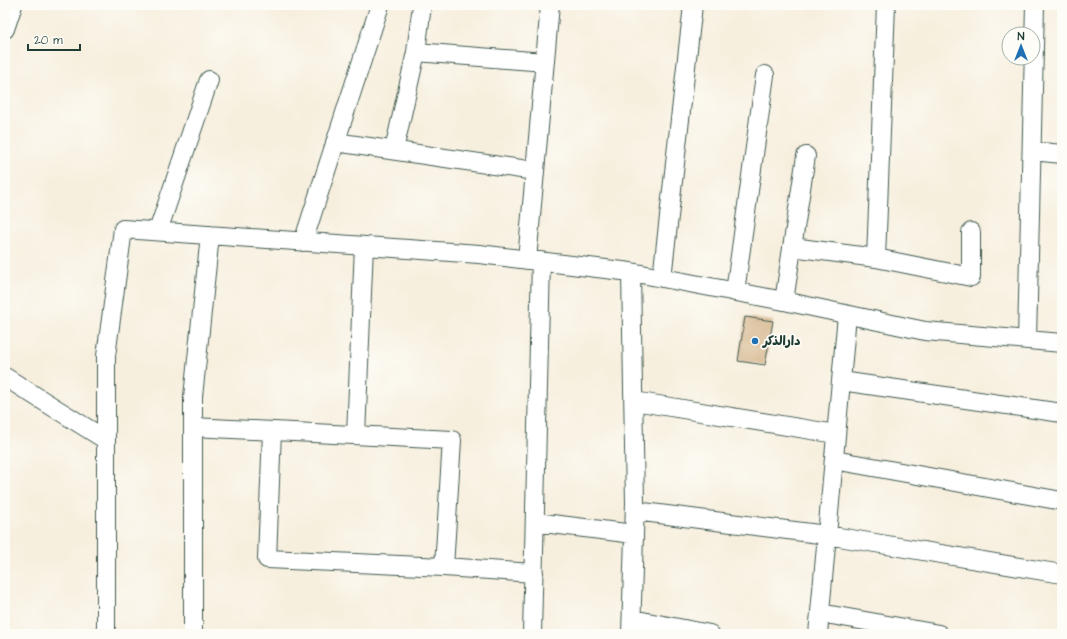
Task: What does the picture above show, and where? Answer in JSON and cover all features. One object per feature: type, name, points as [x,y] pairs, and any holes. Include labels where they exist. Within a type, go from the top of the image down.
[{"type":"street","points":[[5,29],[14,5]]},
{"type":"street","points":[[303,242],[380,5]]},
{"type":"street","points":[[394,150],[416,52],[422,5]]},
{"type":"street","points":[[532,634],[535,522],[535,171],[550,5]]},
{"type":"street","points":[[662,278],[694,5]]},
{"type":"street","points":[[876,258],[886,5]]},
{"type":"street","points":[[1027,340],[1035,5]]},
{"type":"street","points":[[416,52],[545,62]]},
{"type":"street","points":[[735,292],[765,75]]},
{"type":"street","points":[[158,231],[209,80]]},
{"type":"street","points":[[335,142],[535,171]]},
{"type":"street","points":[[1032,151],[1062,154]]},
{"type":"street","points":[[784,301],[806,156]]},
{"type":"street","points":[[106,634],[106,356],[123,229],[478,254],[534,260],[631,272],[784,301],[925,331],[1062,344]]},
{"type":"street","points":[[792,247],[876,258],[971,277],[971,232]]},
{"type":"street","points":[[193,634],[193,398],[210,235]]},
{"type":"street","points":[[356,435],[364,246]]},
{"type":"street","points":[[631,272],[635,511],[631,626],[710,634]]},
{"type":"street","points":[[818,634],[847,314]]},
{"type":"street","points":[[5,376],[106,440]]},
{"type":"street","points":[[841,381],[1062,413]]},
{"type":"street","points":[[634,401],[836,434]]},
{"type":"street","points":[[193,427],[452,440],[444,567]]},
{"type":"street","points":[[272,431],[267,559],[444,567],[534,573]]},
{"type":"street","points":[[834,460],[1062,501]]},
{"type":"street","points":[[635,511],[827,535],[1062,574]]},
{"type":"street","points":[[535,522],[634,534]]},
{"type":"street","points":[[820,614],[940,634]]},
{"type":"building","name":"دارالذکر","points":[[745,317],[773,321],[765,365],[738,361]]},
{"type":"place","name":"دارالذکر","points":[[755,341]]}]
